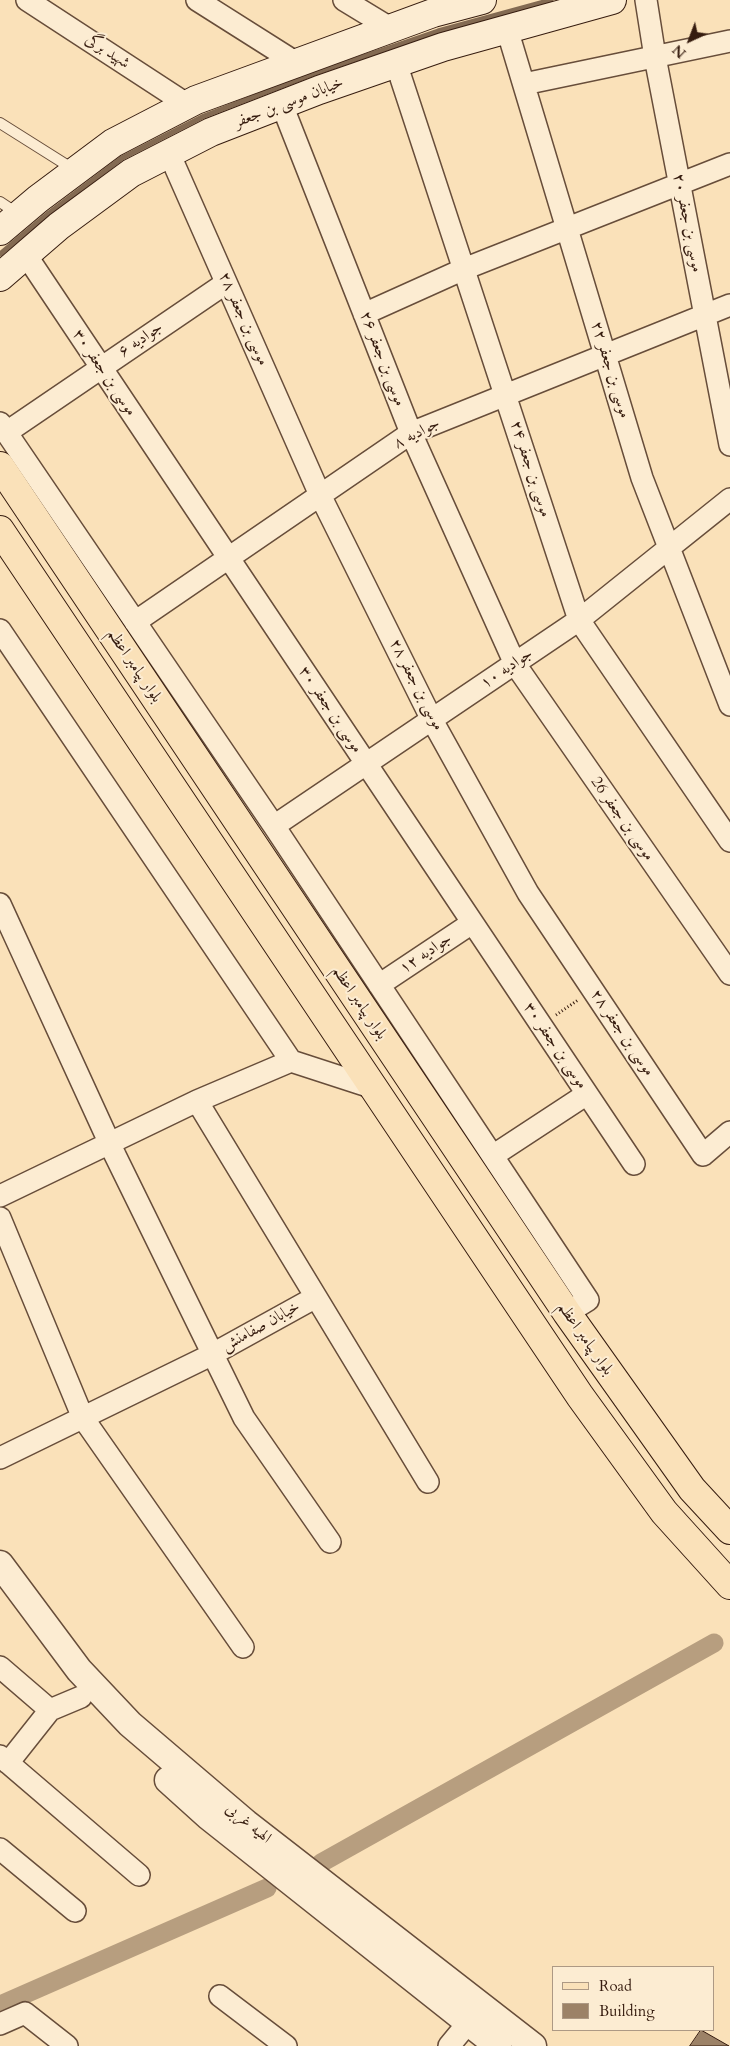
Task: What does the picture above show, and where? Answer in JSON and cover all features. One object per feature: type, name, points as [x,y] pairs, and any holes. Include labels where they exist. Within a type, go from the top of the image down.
[{"type":"main road","points":[[6,216],[75,171],[113,143],[188,105],[295,62],[390,28],[482,0]]},
{"type":"main road","name":"خیابان موسی بن جعفر","points":[[0,277],[59,226],[131,173],[211,132],[443,47],[612,0]]},
{"type":"main road","name":"بلوار پیامبر اعظم","points":[[0,466],[568,1313],[692,1489],[730,1530]]},
{"type":"main road","points":[[0,530],[371,1087],[580,1396],[664,1512],[730,1585]]},
{"type":"street","name":"شهید برگی","points":[[27,0],[188,105]]},
{"type":"street","points":[[197,0],[295,62]]},
{"type":"street","points":[[344,0],[390,28]]},
{"type":"street","name":"موسی بن جعفر ۲۰","points":[[646,0],[655,57],[730,445]]},
{"type":"street","name":"موسی بن جعفر ۲۲","points":[[507,29],[642,478],[730,705]]},
{"type":"street","points":[[524,84],[730,41]]},
{"type":"street","name":"موسی بن جعفر ۲۴","points":[[396,63],[579,620],[730,842]]},
{"type":"street","name":"موسی بن جعفر ۲۶","points":[[282,105],[411,433],[515,664]]},
{"type":"street","name":"موسی بن جعفر ۲۸","points":[[169,153],[320,495],[432,720],[528,893],[703,1155],[730,1132]]},
{"type":"street","points":[[364,314],[464,269],[730,164]]},
{"type":"street","name":"موسی بن جعفر ۳۰","points":[[26,255],[634,1164]]},
{"type":"street","name":"جوادیه ۶","points":[[4,428],[101,367],[226,283]]},
{"type":"street","name":"جوادیه ۸","points":[[135,622],[411,433],[730,305]]},
{"type":"street","points":[[4,428],[274,826],[494,1155],[588,1300],[568,1313]]},
{"type":"street","name":"جوادیه ۱۰","points":[[274,826],[367,765],[579,620],[730,499]]},
{"type":"street","points":[[0,630],[292,1060],[371,1087]]},
{"type":"street","name":"موسی بن جعفر 26","points":[[515,664],[730,974]]},
{"type":"street","points":[[0,904],[110,1144],[244,1418],[330,1542]]},
{"type":"street","name":"جوادیه ۱۲","points":[[380,985],[472,923]]},
{"type":"street","points":[[0,1196],[197,1101],[292,1060]]},
{"type":"street","points":[[494,1155],[587,1094]]},
{"type":"street","name":"خیابان صفامنش","points":[[0,1458],[212,1355],[316,1297],[197,1101]]},
{"type":"street","points":[[0,1218],[83,1418],[243,1647]]},
{"type":"street","points":[[316,1297],[428,1482]]},
{"type":"street","name":"الهیه غربی","points":[[0,1564],[79,1670],[130,1724],[246,1824],[533,2046]]},
{"type":"street","name":"الهیه غربی","points":[[0,1592],[30,1635],[80,1698],[129,1746],[210,1817],[498,2046]]},
{"type":"street","points":[[0,1667],[50,1710]]},
{"type":"street","points":[[80,1698],[50,1710],[4,1760],[140,1875]]},
{"type":"street","points":[[0,1849],[75,1912]]},
{"type":"street","points":[[220,1996],[286,2046]]},
{"type":"street","points":[[0,2024],[25,2012],[67,2046]]},
{"type":"street","points":[[450,2046],[468,2023]]},
{"type":"lane","points":[[0,123],[75,171]]},
{"type":"path","points":[[541,1025],[593,990]]},
{"type":"building","points":[[700,2031],[703,2031],[729,2046],[690,2046]]},
{"type":"waterway","points":[[0,254],[49,213],[122,158],[204,116],[313,74],[438,31],[551,0]]},
{"type":"waterway","points":[[321,1863],[714,1643]]},
{"type":"waterway","points":[[0,2005],[267,1888]]}]
